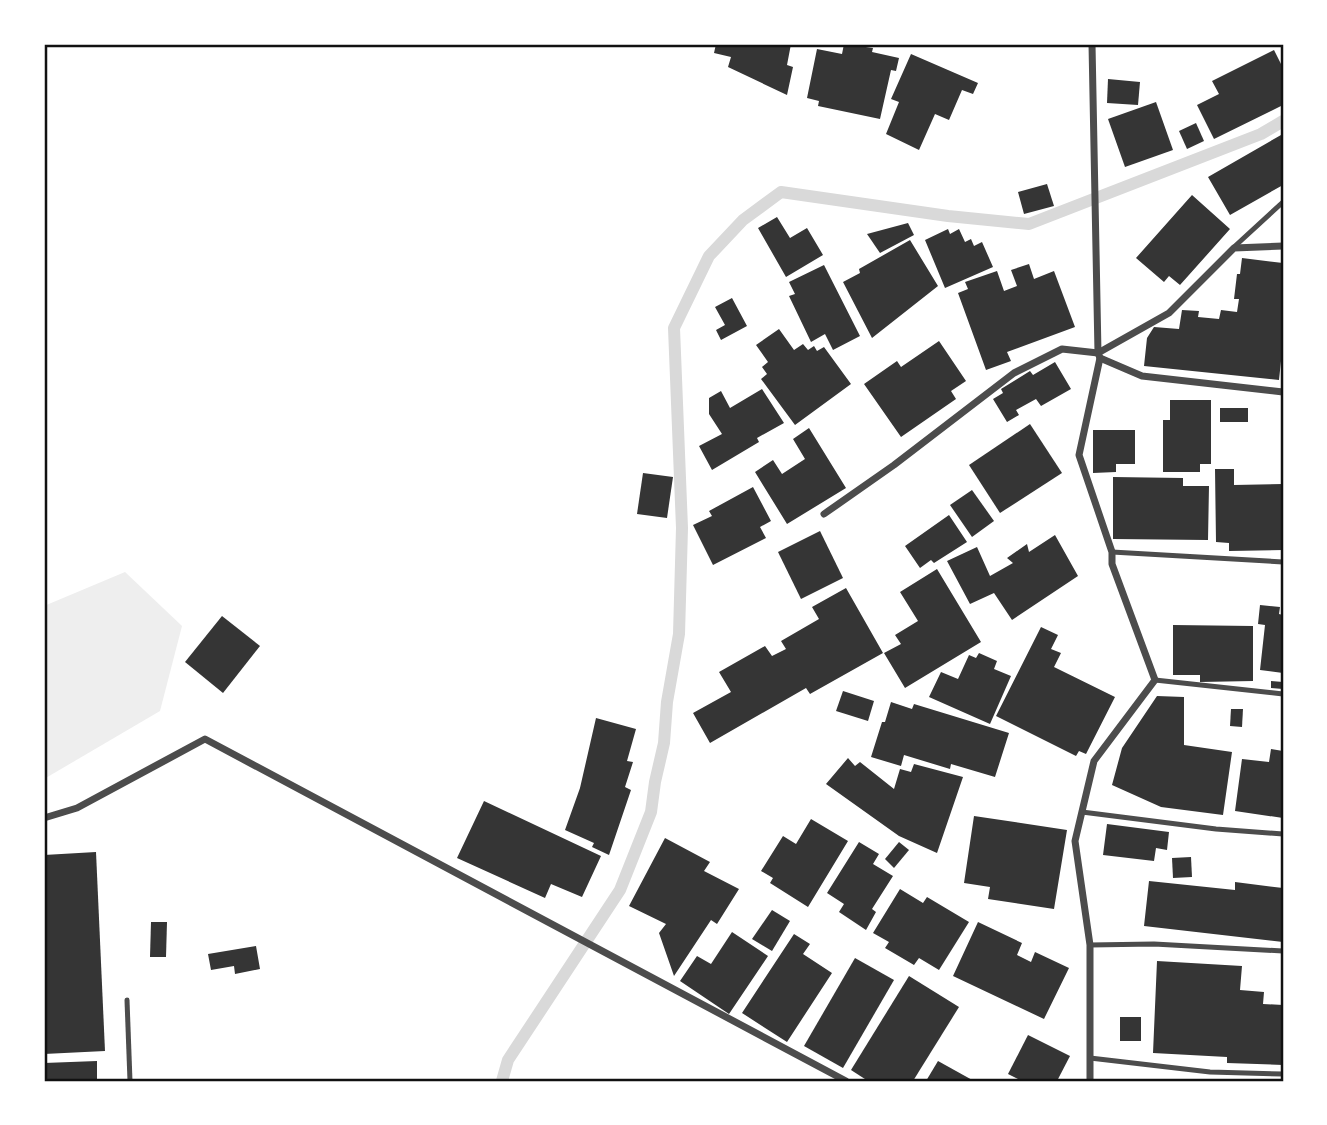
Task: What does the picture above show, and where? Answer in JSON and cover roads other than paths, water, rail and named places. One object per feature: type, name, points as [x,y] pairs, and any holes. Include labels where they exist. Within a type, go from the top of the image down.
[{"type":"street","points":[[1090,1081],[1090,945],[1075,841],[1094,761],[1155,680],[1112,564],[1112,552],[1079,455],[1099,356],[1092,44]]},
{"type":"street","points":[[1099,356],[1168,313],[1234,248],[1283,246]]},
{"type":"street","points":[[824,514],[894,465],[1014,373],[1062,349],[1099,356],[1142,376],[1283,392]]},
{"type":"street","points":[[44,818],[77,808],[205,739],[846,1081]]},
{"type":"lane","points":[[1234,248],[1283,202]]},
{"type":"lane","points":[[1112,552],[1283,562]]},
{"type":"lane","points":[[1155,680],[1283,694]]},
{"type":"lane","points":[[1082,812],[1216,829],[1283,834]]},
{"type":"lane","points":[[1090,945],[1154,944],[1283,951]]},
{"type":"lane","points":[[127,1000],[130,1081]]},
{"type":"lane","points":[[1090,1058],[1210,1072],[1283,1074]]},
{"type":"waterway","points":[[502,1081],[508,1060],[620,890],[651,812],[664,743],[667,702],[679,634],[682,528],[674,328],[709,256],[743,220],[781,192],[948,216],[1029,224],[1261,134],[1283,121]]}]
